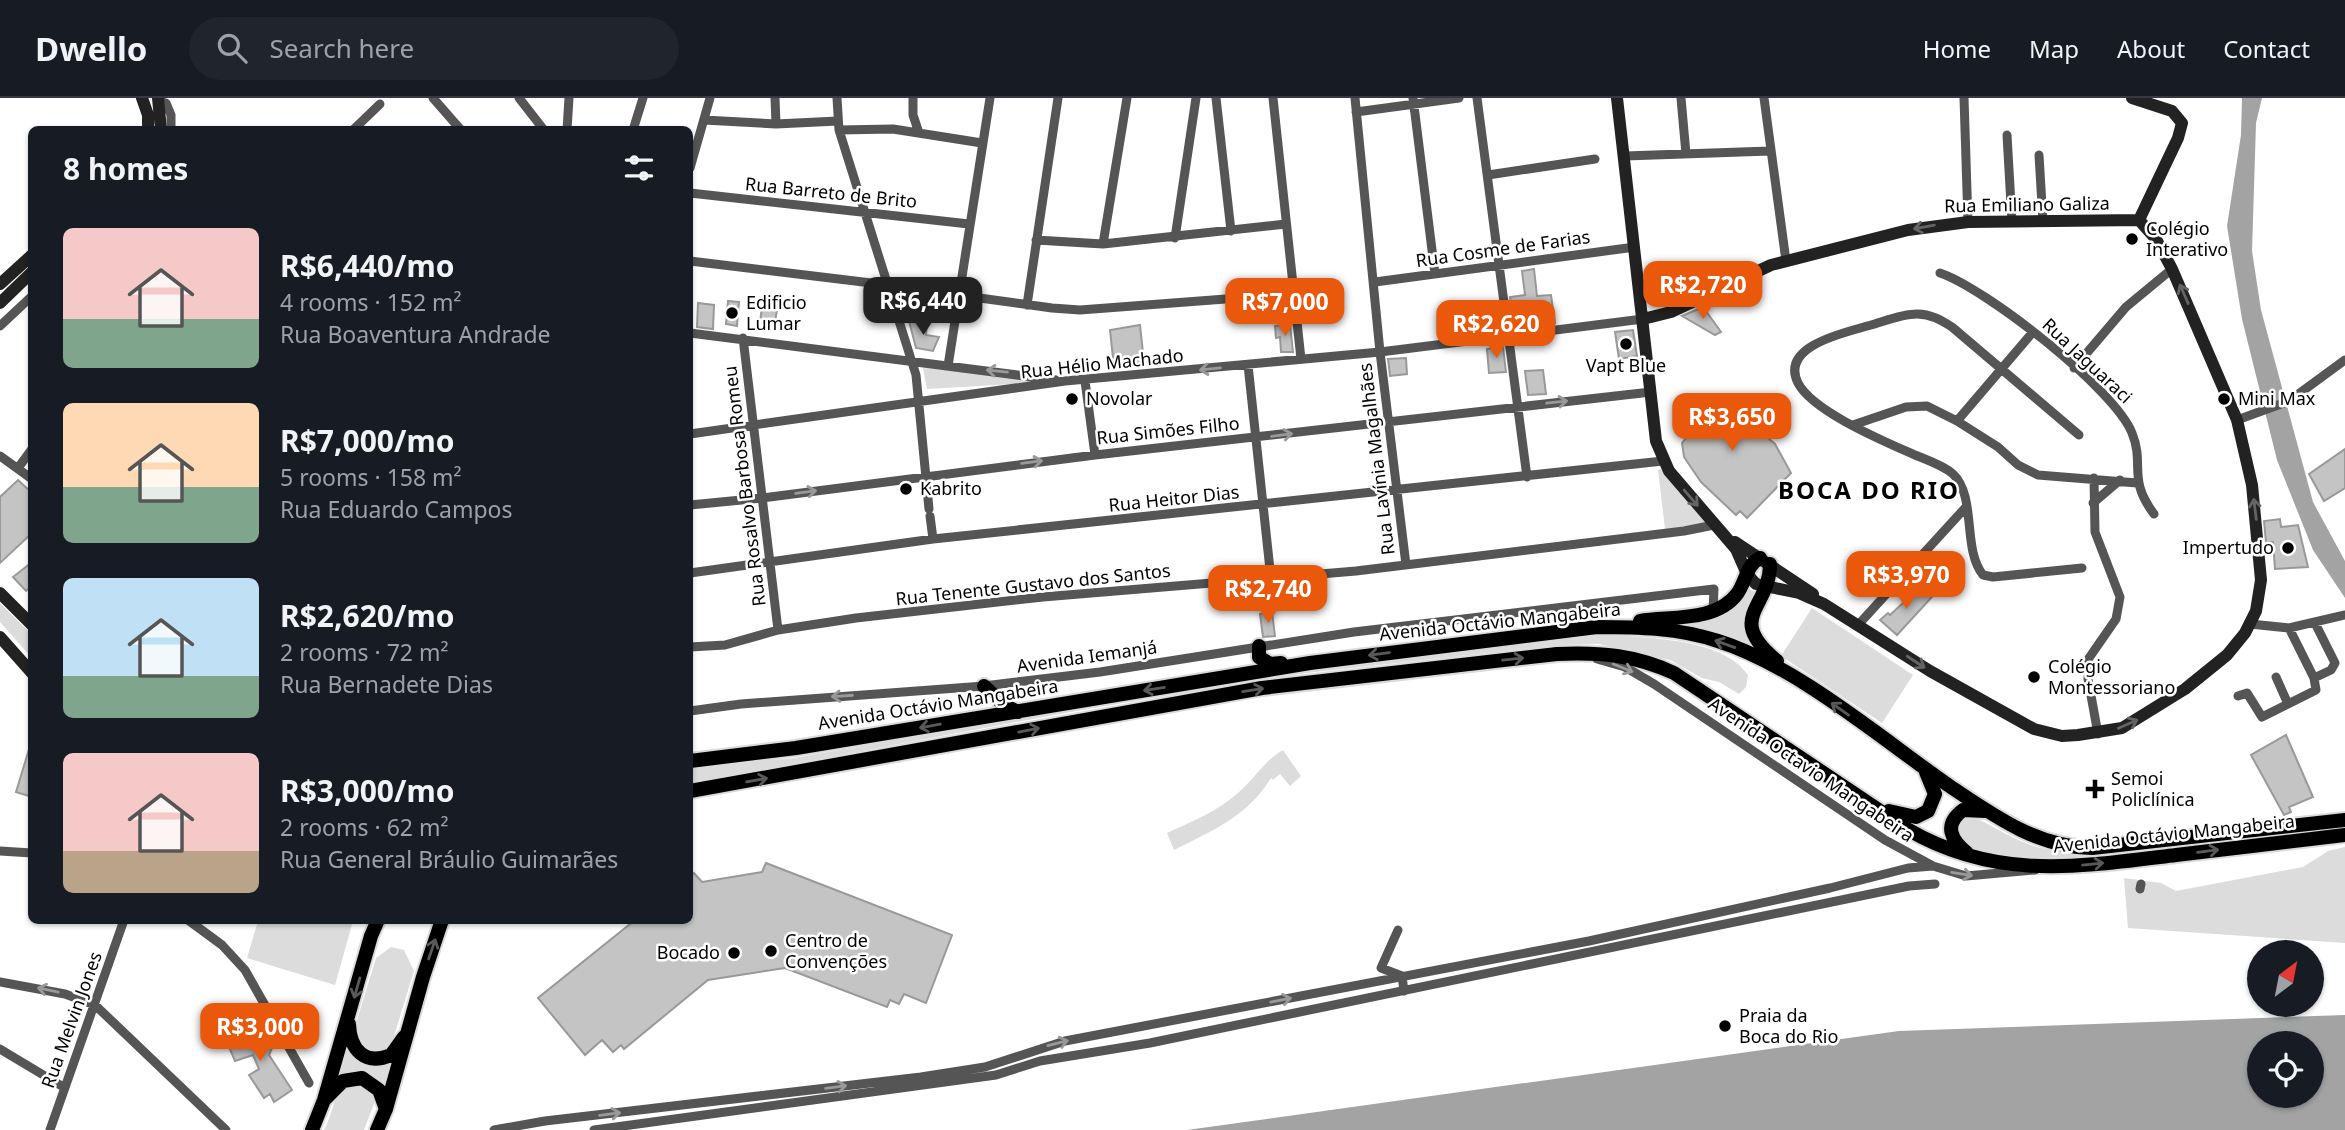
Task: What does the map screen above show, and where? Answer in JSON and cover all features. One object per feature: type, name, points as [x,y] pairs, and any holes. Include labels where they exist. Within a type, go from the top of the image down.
[{"type":"main road","points":[[1597,627],[1699,615],[1713,610],[1736,595],[1752,563],[1765,561],[1769,576],[1752,615],[1753,633],[1762,648],[1807,686]]},
{"type":"main road","name":"Avenida Octávio Mangabeira","points":[[693,761],[796,748],[1310,663],[1597,627],[1651,628],[1717,640],[1761,659],[1807,686],[1987,811],[2034,836],[2077,848],[2139,844],[2345,820]]},
{"type":"main road","points":[[1259,646],[1259,657],[1270,664],[1310,663]]},
{"type":"main road","name":"Avenida Octávio Mangabeira","points":[[693,790],[1262,688],[1557,654],[1620,654],[1674,673],[1921,837],[1974,859],[2010,866],[2059,867],[2345,835]]},
{"type":"main road","points":[[984,686],[1004,705],[1018,712]]},
{"type":"main road","points":[[1868,803],[1906,817],[1922,815],[1932,806],[1935,794],[1923,767]]},
{"type":"main road","points":[[1974,859],[1953,840],[1950,829],[1957,814],[1963,810],[1987,811]]},
{"type":"main road","points":[[312,1130],[324,1100],[376,924]]},
{"type":"main road","points":[[377,1130],[386,1109],[441,924]]},
{"type":"main road","points":[[349,1016],[353,1046],[360,1055],[372,1059],[391,1055],[408,1030]]},
{"type":"main road","points":[[324,1100],[343,1081],[362,1078],[379,1090],[386,1109]]},
{"type":"street","points":[[142,98],[148,114],[148,126]]},
{"type":"street","points":[[433,98],[458,126]]},
{"type":"street","points":[[519,98],[541,126]]},
{"type":"street","points":[[567,126],[569,98]]},
{"type":"street","points":[[634,126],[643,98]]},
{"type":"street","points":[[693,158],[710,98]]},
{"type":"street","points":[[775,98],[776,124]]},
{"type":"street","points":[[837,98],[839,125],[864,214],[913,363],[933,539]]},
{"type":"street","points":[[913,98],[913,115],[919,133]]},
{"type":"street","points":[[948,366],[990,98]]},
{"type":"street","points":[[1027,305],[1058,98]]},
{"type":"street","points":[[1103,244],[1127,98]]},
{"type":"street","points":[[1175,237],[1196,98]]},
{"type":"street","points":[[1216,98],[1231,231]]},
{"type":"street","points":[[1273,98],[1301,359]]},
{"type":"street","name":"Rua Lavínia Magalhães","points":[[1355,98],[1380,352],[1406,565]]},
{"type":"street","points":[[1356,113],[1413,101],[1460,98]]},
{"type":"street","points":[[1477,98],[1527,477]]},
{"type":"street","points":[[1617,98],[1656,441],[1663,461],[1686,493],[1741,555],[1746,574],[1763,588],[1798,593],[1824,604],[2000,712],[2034,729],[2062,736],[2098,734],[2133,722],[2185,689],[2227,655],[2250,624],[2260,596],[2260,547],[2252,485],[2237,420],[2172,269],[2156,239],[2139,220],[2181,131],[2182,123],[2172,111],[2132,98]]},
{"type":"street","points":[[1681,98],[1686,154]]},
{"type":"street","points":[[1764,98],[1786,261]]},
{"type":"street","points":[[1964,98],[1968,222]]},
{"type":"street","points":[[161,126],[163,99]]},
{"type":"street","points":[[163,99],[171,115],[171,126]]},
{"type":"street","points":[[1413,101],[1435,274]]},
{"type":"street","points":[[357,126],[380,104]]},
{"type":"street","points":[[704,120],[877,127],[982,143]]},
{"type":"street","points":[[2007,135],[2012,222]]},
{"type":"street","points":[[1625,156],[1770,151]]},
{"type":"street","points":[[2039,155],[2043,222]]},
{"type":"street","points":[[1488,175],[1595,159]]},
{"type":"street","name":"Rua Barreto de Brito","points":[[693,193],[969,224]]},
{"type":"street","name":"Rua Emiliano Galiza","points":[[1643,318],[1671,312],[1786,261],[1908,230],[1968,222],[2139,220]]},
{"type":"street","points":[[1036,240],[1103,244],[1286,223]]},
{"type":"street","name":"Rua Cosme de Farias","points":[[1375,282],[1635,247]]},
{"type":"street","points":[[0,284],[28,259]]},
{"type":"street","points":[[693,261],[888,285]]},
{"type":"street","points":[[2074,368],[2126,307],[2172,269]]},
{"type":"street","name":"Rua Jaguaraci","points":[[1940,273],[1981,292],[2033,332],[2104,394],[2126,419],[2134,435],[2137,483],[2154,514]]},
{"type":"street","points":[[0,303],[28,276]]},
{"type":"street","points":[[958,295],[1027,305],[1101,309],[1293,294]]},
{"type":"street","points":[[0,326],[28,300]]},
{"type":"street","points":[[2078,435],[1952,327],[1929,316],[1916,314],[1901,317],[1828,338],[1805,351],[1796,370],[1797,381],[1815,402],[1853,425],[1952,472],[1962,488],[1976,563],[1983,575],[1993,577],[2082,568]]},
{"type":"street","name":"Rua Hélio Machado","points":[[693,434],[1065,382],[1380,352],[1643,318]]},
{"type":"street","points":[[1957,421],[2033,332]]},
{"type":"street","points":[[693,333],[1065,382]]},
{"type":"street","name":"Rua Rosalvo Barbosa Romeu","points":[[743,338],[778,630]]},
{"type":"street","points":[[2237,420],[2289,401],[2345,360]]},
{"type":"street","points":[[1248,365],[1271,579]]},
{"type":"street","points":[[1085,381],[1095,455]]},
{"type":"street","name":"Rua Simões Filho","points":[[693,505],[762,498],[924,475],[1651,392]]},
{"type":"street","points":[[1853,425],[1916,405],[1927,406],[1957,421],[1998,447],[2028,471],[2038,475],[2137,483]]},
{"type":"street","points":[[18,468],[28,454]]},
{"type":"street","points":[[0,456],[28,476]]},
{"type":"street","name":"Rua Heitor Dias","points":[[693,573],[933,539],[1264,506],[1663,461]]},
{"type":"street","points":[[2094,478],[2095,532],[2120,597],[2116,619],[2089,657],[2088,679],[2098,734]]},
{"type":"street","points":[[2093,503],[2120,480]]},
{"type":"street","points":[[1858,625],[1966,508]]},
{"type":"street","points":[[1719,529],[1811,592],[1824,604]]},
{"type":"street","name":"Rua Tenente Gustavo dos Santos","points":[[693,647],[724,645],[778,630],[1057,596],[1271,579],[1719,529]]},
{"type":"street","name":"Avenida Iemanjá","points":[[693,711],[741,704],[984,686],[1111,671],[1431,621],[1714,589],[1713,610]]},
{"type":"street","points":[[0,593],[28,621]]},
{"type":"street","points":[[2250,624],[2289,628],[2345,615]]},
{"type":"street","points":[[2314,678],[2331,670],[2335,663],[2315,622]]},
{"type":"street","points":[[2238,696],[2247,693],[2262,717],[2316,690],[2314,678],[2289,628]]},
{"type":"street","points":[[0,637],[28,669]]},
{"type":"street","name":"Avenida Octavio Mangabeira","points":[[1557,654],[1592,657],[1639,674],[1885,840],[1933,866],[1966,876],[2059,867]]},
{"type":"street","points":[[17,657],[28,659]]},
{"type":"street","points":[[2276,677],[2288,704]]},
{"type":"street","points":[[0,851],[28,853]]},
{"type":"street","points":[[494,1130],[985,1067],[1077,1039],[1589,942],[1908,868],[1933,866]]},
{"type":"street","points":[[594,1130],[996,1075],[1040,1061],[1150,1043],[1909,886],[1935,884]]},
{"type":"street","name":"Rua Melvin Jones","points":[[50,1130],[123,924]]},
{"type":"street","points":[[193,924],[222,945],[245,970],[309,1083]]},
{"type":"street","points":[[1398,930],[1381,968],[1402,976]]},
{"type":"street","points":[[1402,976],[1404,991]]},
{"type":"street","points":[[0,982],[65,994],[95,1005],[226,1130]]},
{"type":"street","points":[[0,1049],[65,1087]]},
{"type":"shaded area","points":[[2242,98],[2262,98],[2256,123],[2252,251],[2261,310],[2313,502],[2345,561],[2345,598],[2313,550],[2277,460],[2242,319],[2227,226],[2241,135]]},
{"type":"shaded area","points":[[923,368],[1031,378],[1031,383],[927,389]]},
{"type":"shaded area","points":[[1661,469],[1705,524],[1665,529],[1658,470]]},
{"type":"shaded area","points":[[1748,589],[1759,593],[1748,637],[1754,649],[1676,625],[1709,620],[1727,613]]},
{"type":"shaded area","points":[[0,603],[28,631],[28,654],[0,622]]},
{"type":"shaded area","points":[[1812,608],[1913,675],[1882,723],[1781,656]]},
{"type":"shaded area","points":[[1601,634],[1701,646],[1736,662],[1748,675],[1746,687],[1739,694],[1670,660],[1599,644],[1559,645],[1289,675],[1135,700],[693,782],[693,767],[794,758],[1288,671]]},
{"type":"shaded area","points":[[1283,750],[1301,776],[1290,786],[1280,774],[1273,780],[1271,778],[1251,803],[1228,821],[1174,850],[1167,833],[1223,805]]},
{"type":"shaded area","points":[[1965,816],[2034,846],[2082,854],[2345,827],[2345,831],[2083,858],[2036,858],[1988,853],[1960,843],[1957,823]]},
{"type":"shaded area","points":[[2345,847],[2345,943],[2128,928],[2124,878],[2161,883],[2176,891],[2303,867],[2328,851]]},
{"type":"shaded area","points":[[257,924],[352,924],[335,985],[247,958]]},
{"type":"shaded area","points":[[391,947],[404,950],[414,971],[391,1046],[377,1055],[368,1053],[355,1034],[356,1023],[376,958]]},
{"type":"shaded area","points":[[2345,1015],[2345,1130],[1187,1130],[1899,1031]]},
{"type":"shaded area","points":[[346,1045],[360,1062],[366,1065],[393,1063],[384,1087],[368,1072],[349,1071],[336,1078]]},
{"type":"shaded area","points":[[357,1083],[369,1089],[375,1101],[364,1130],[324,1130],[338,1096],[348,1086]]},
{"type":"building","points":[[1534,269],[1537,296],[1551,295],[1555,323],[1514,328],[1510,297],[1525,295],[1522,271]]},
{"type":"building","name":"Edificio Lumar","points":[[728,301],[739,302],[737,326],[726,324]]},
{"type":"building","points":[[698,303],[714,305],[713,329],[697,327]]},
{"type":"building","points":[[762,307],[777,309],[774,331],[759,329]]},
{"type":"building","points":[[1703,307],[1721,332],[1715,335],[1682,316]]},
{"type":"building","points":[[909,321],[927,324],[926,335],[939,337],[933,351],[916,348]]},
{"type":"building","points":[[1140,325],[1144,362],[1114,367],[1110,330]]},
{"type":"building","points":[[1290,325],[1293,352],[1281,352],[1280,337],[1276,338],[1275,326]]},
{"type":"building","name":"Vapt Blue","points":[[1633,330],[1637,356],[1619,359],[1615,332]]},
{"type":"building","points":[[1503,347],[1506,372],[1489,373],[1487,349]]},
{"type":"building","points":[[1406,358],[1407,374],[1390,376],[1388,359]]},
{"type":"building","points":[[1543,370],[1546,394],[1528,395],[1525,371]]},
{"type":"building","points":[[1686,398],[1741,398],[1766,422],[1761,425],[1765,430],[1762,433],[1775,444],[1791,473],[1747,518],[1740,511],[1736,515],[1701,482],[1684,457],[1682,443],[1687,437]]},
{"type":"building","points":[[2345,449],[2345,488],[2324,501],[2309,474]]},
{"type":"building","points":[[18,480],[28,489],[28,537],[0,563],[0,497]]},
{"type":"building","name":"Impertudo","points":[[2280,519],[2281,527],[2298,525],[2308,567],[2275,569],[2273,542],[2266,542],[2264,521]]},
{"type":"building","points":[[28,565],[28,589],[26,591],[13,577]]},
{"type":"building","points":[[1919,588],[1932,597],[1897,635],[1880,620],[1888,613],[1890,615]]},
{"type":"building","points":[[1272,612],[1275,636],[1263,637],[1260,614]]},
{"type":"building","points":[[2286,735],[2313,797],[2289,807],[2291,812],[2284,815],[2251,755]]},
{"type":"building","points":[[28,753],[28,796],[16,792]]},
{"type":"building","name":"Centro de Convenções","points":[[766,863],[952,935],[926,1003],[904,994],[899,1004],[890,1000],[887,1007],[785,968],[708,980],[624,1049],[621,1045],[613,1052],[602,1040],[585,1055],[538,998],[630,924],[693,924],[694,873],[702,882],[762,872]]},
{"type":"building","points":[[262,1028],[272,1048],[269,1055],[292,1090],[274,1102],[270,1094],[264,1098],[249,1075],[259,1069],[253,1055],[235,1061],[226,1040]]},
{"type":"place","name":"Colégio Interativo","points":[[2132,239]]},
{"type":"place","name":"Edificio Lumar","points":[[732,313]]},
{"type":"place","name":"Vapt Blue","points":[[1626,344]]},
{"type":"place","name":"Novolar","points":[[1072,399]]},
{"type":"place","name":"Mini Max","points":[[2224,399]]},
{"type":"place","name":"Kabrito","points":[[906,489]]},
{"type":"place","name":"Impertudo","points":[[2288,548]]},
{"type":"place","name":"Colégio Montessoriano","points":[[2034,677]]},
{"type":"place","name":"Semoi Policlínica","points":[[2095,789]]},
{"type":"place","name":"Centro de Convenções","points":[[771,951]]},
{"type":"place","name":"Bocado","points":[[734,953]]},
{"type":"place","name":"Praia da Boca do Rio","points":[[1725,1026]]},
{"type":"district","name":"BOCA DO RIO","points":[[1869,491]]}]
